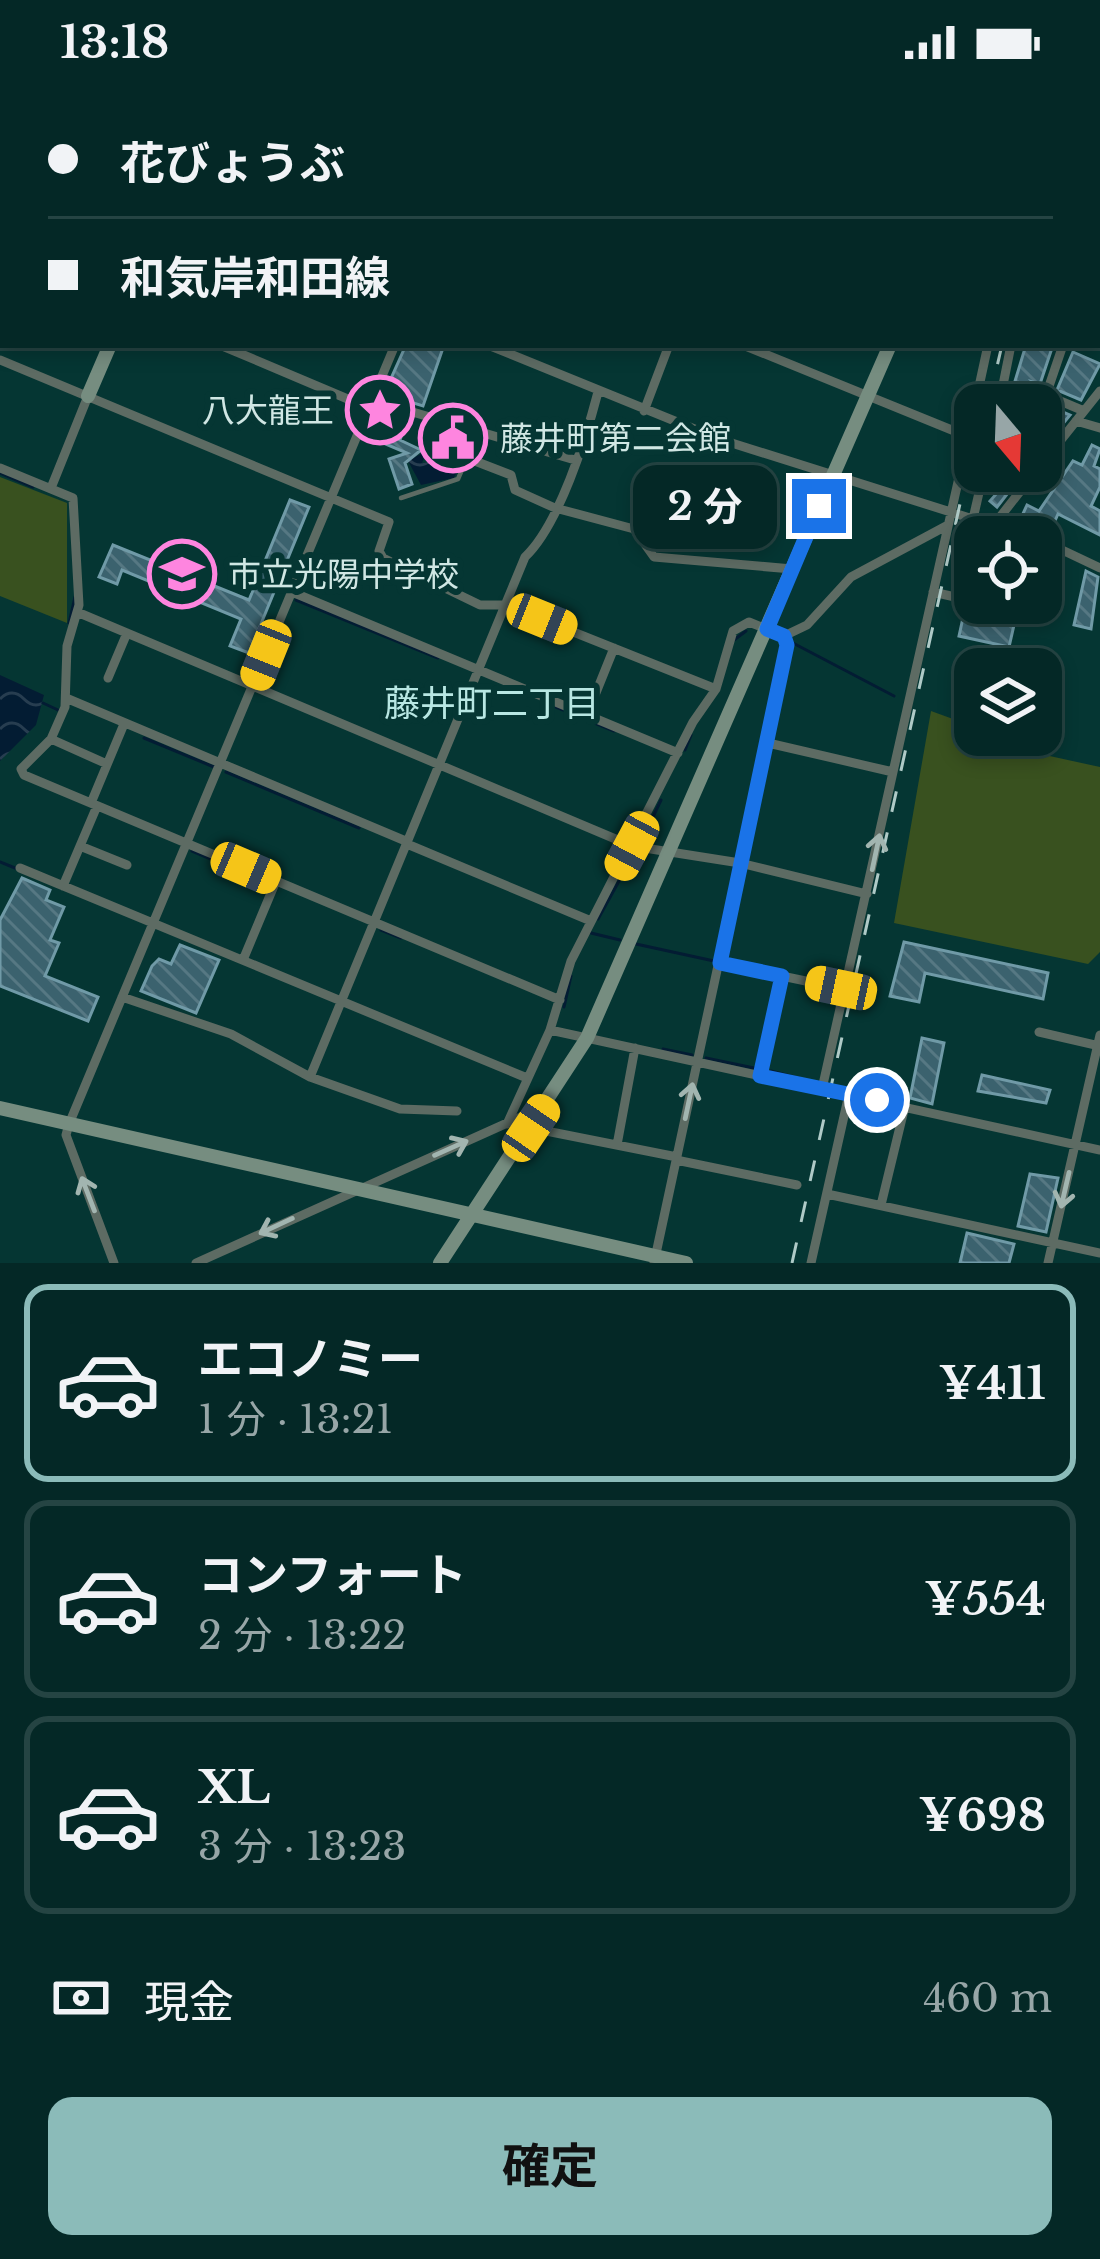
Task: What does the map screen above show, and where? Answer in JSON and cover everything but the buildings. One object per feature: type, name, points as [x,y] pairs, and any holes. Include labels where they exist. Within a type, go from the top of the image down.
[{"type":"main road","points":[[88,396],[109,348]]},
{"type":"main road","points":[[440,1263],[587,1038],[889,348]]},
{"type":"main road","points":[[0,1108],[654,1260],[686,1263]]},
{"type":"street","points":[[228,348],[371,404],[574,460]]},
{"type":"street","points":[[115,1263],[66,1135],[69,1124],[394,348]]},
{"type":"street","points":[[495,348],[644,411],[960,516]]},
{"type":"street","points":[[644,411],[668,348]]},
{"type":"street","points":[[750,348],[954,430]]},
{"type":"street","points":[[980,384],[987,348]]},
{"type":"street","points":[[1003,384],[1010,348]]},
{"type":"street","points":[[1063,348],[1046,395],[1084,411]]},
{"type":"street","points":[[0,360],[389,522],[379,551],[382,558],[480,605],[506,605],[716,689]]},
{"type":"street","points":[[1062,439],[1100,391]]},
{"type":"street","points":[[310,1077],[525,557],[538,545],[555,508],[598,392]]},
{"type":"street","points":[[51,488],[88,396]]},
{"type":"street","points":[[1076,421],[1100,428]]},
{"type":"street","points":[[467,428],[466,458],[511,475],[515,490],[555,508],[634,529],[654,557],[792,569]]},
{"type":"street","points":[[0,468],[73,498],[79,530],[77,612],[67,646],[66,698],[51,740],[21,769],[23,775],[560,1000]]},
{"type":"street","points":[[822,1089],[956,492]]},
{"type":"street","points":[[1001,516],[1020,492]]},
{"type":"street","points":[[507,1124],[550,1030],[566,973],[678,753],[716,689],[737,626],[749,622],[784,636],[807,625],[851,577],[948,525]]},
{"type":"street","points":[[1062,551],[1100,568]]},
{"type":"street","points":[[292,592],[678,753]]},
{"type":"street","points":[[933,592],[954,597]]},
{"type":"street","points":[[77,612],[632,846],[740,863],[866,894]]},
{"type":"street","points":[[108,678],[127,633]]},
{"type":"street","points":[[654,1260],[768,743],[787,645],[784,636]]},
{"type":"street","points":[[587,715],[614,648]]},
{"type":"street","points":[[66,698],[591,920]]},
{"type":"street","points":[[63,886],[124,724]]},
{"type":"street","points":[[51,740],[107,764]]},
{"type":"street","points":[[768,743],[893,772]]},
{"type":"street","points":[[80,846],[127,865]]},
{"type":"street","points":[[20,868],[527,1078]]},
{"type":"street","points":[[242,960],[276,881]]},
{"type":"street","points":[[720,963],[844,989]]},
{"type":"street","points":[[760,1076],[782,976]]},
{"type":"street","points":[[122,997],[231,1034],[310,1077],[400,1109],[457,1111]]},
{"type":"street","points":[[550,1030],[1100,1150]]},
{"type":"street","points":[[1039,1032],[1099,1042],[1048,1263]]},
{"type":"street","points":[[617,1145],[635,1048]]},
{"type":"street","points":[[811,1263],[849,1094]]},
{"type":"street","points":[[198,1262],[546,1106]]},
{"type":"street","points":[[881,1204],[904,1106]]},
{"type":"street","points":[[531,1128],[797,1185]]},
{"type":"street","points":[[827,1194],[1100,1253]]},
{"type":"lane","points":[[401,498],[458,479],[466,458]]},
{"type":"green space","points":[[0,477],[67,503],[67,623],[0,596]]},
{"type":"green space","points":[[931,711],[954,719],[954,756],[1050,756],[1100,767],[1100,952],[1088,964],[894,923]]},
{"type":"water","points":[[441,445],[464,457],[454,478],[421,485],[408,461],[428,450],[422,463],[442,461],[445,455],[435,448]]},
{"type":"water","points":[[0,675],[44,695],[36,725],[0,761]]},
{"type":"waterway","points":[[0,473],[33,487]]},
{"type":"waterway","points":[[69,623],[75,597]]},
{"type":"waterway","points":[[296,600],[438,658]]},
{"type":"waterway","points":[[734,640],[746,631]]},
{"type":"waterway","points":[[791,642],[894,696]]},
{"type":"waterway","points":[[43,703],[58,710]]},
{"type":"waterway","points":[[556,707],[614,731]]},
{"type":"waterway","points":[[685,750],[691,735]]},
{"type":"waterway","points":[[144,738],[214,767]]},
{"type":"waterway","points":[[226,772],[359,828]]},
{"type":"waterway","points":[[642,840],[661,800]]},
{"type":"waterway","points":[[192,851],[267,883]]},
{"type":"waterway","points":[[598,919],[635,852]]},
{"type":"waterway","points":[[0,862],[15,868]]},
{"type":"waterway","points":[[381,930],[401,938]]},
{"type":"waterway","points":[[591,933],[620,940]]},
{"type":"waterway","points":[[636,944],[714,961]]},
{"type":"waterway","points":[[564,1007],[571,976]]},
{"type":"waterway","points":[[663,1049],[692,1055]]},
{"type":"waterway","points":[[706,1058],[754,1068]]},
{"type":"waterway","points":[[771,1071],[814,1082]]},
{"type":"railway","points":[[993,384],[1001,348]]},
{"type":"railway","points":[[792,1263],[963,492]]},
{"type":"place","name":"八大龍王","points":[[380,410]]},
{"type":"place","name":"藤井町第二会館","points":[[453,438]]},
{"type":"place","name":"市立光陽中学校","points":[[182,574]]},
{"type":"district","name":"藤井町二丁目","points":[[492,703]]},
{"type":"route","points":[[819,506],[767,629],[784,636],[787,645],[720,963],[782,976],[760,1076],[877,1100]]}]
